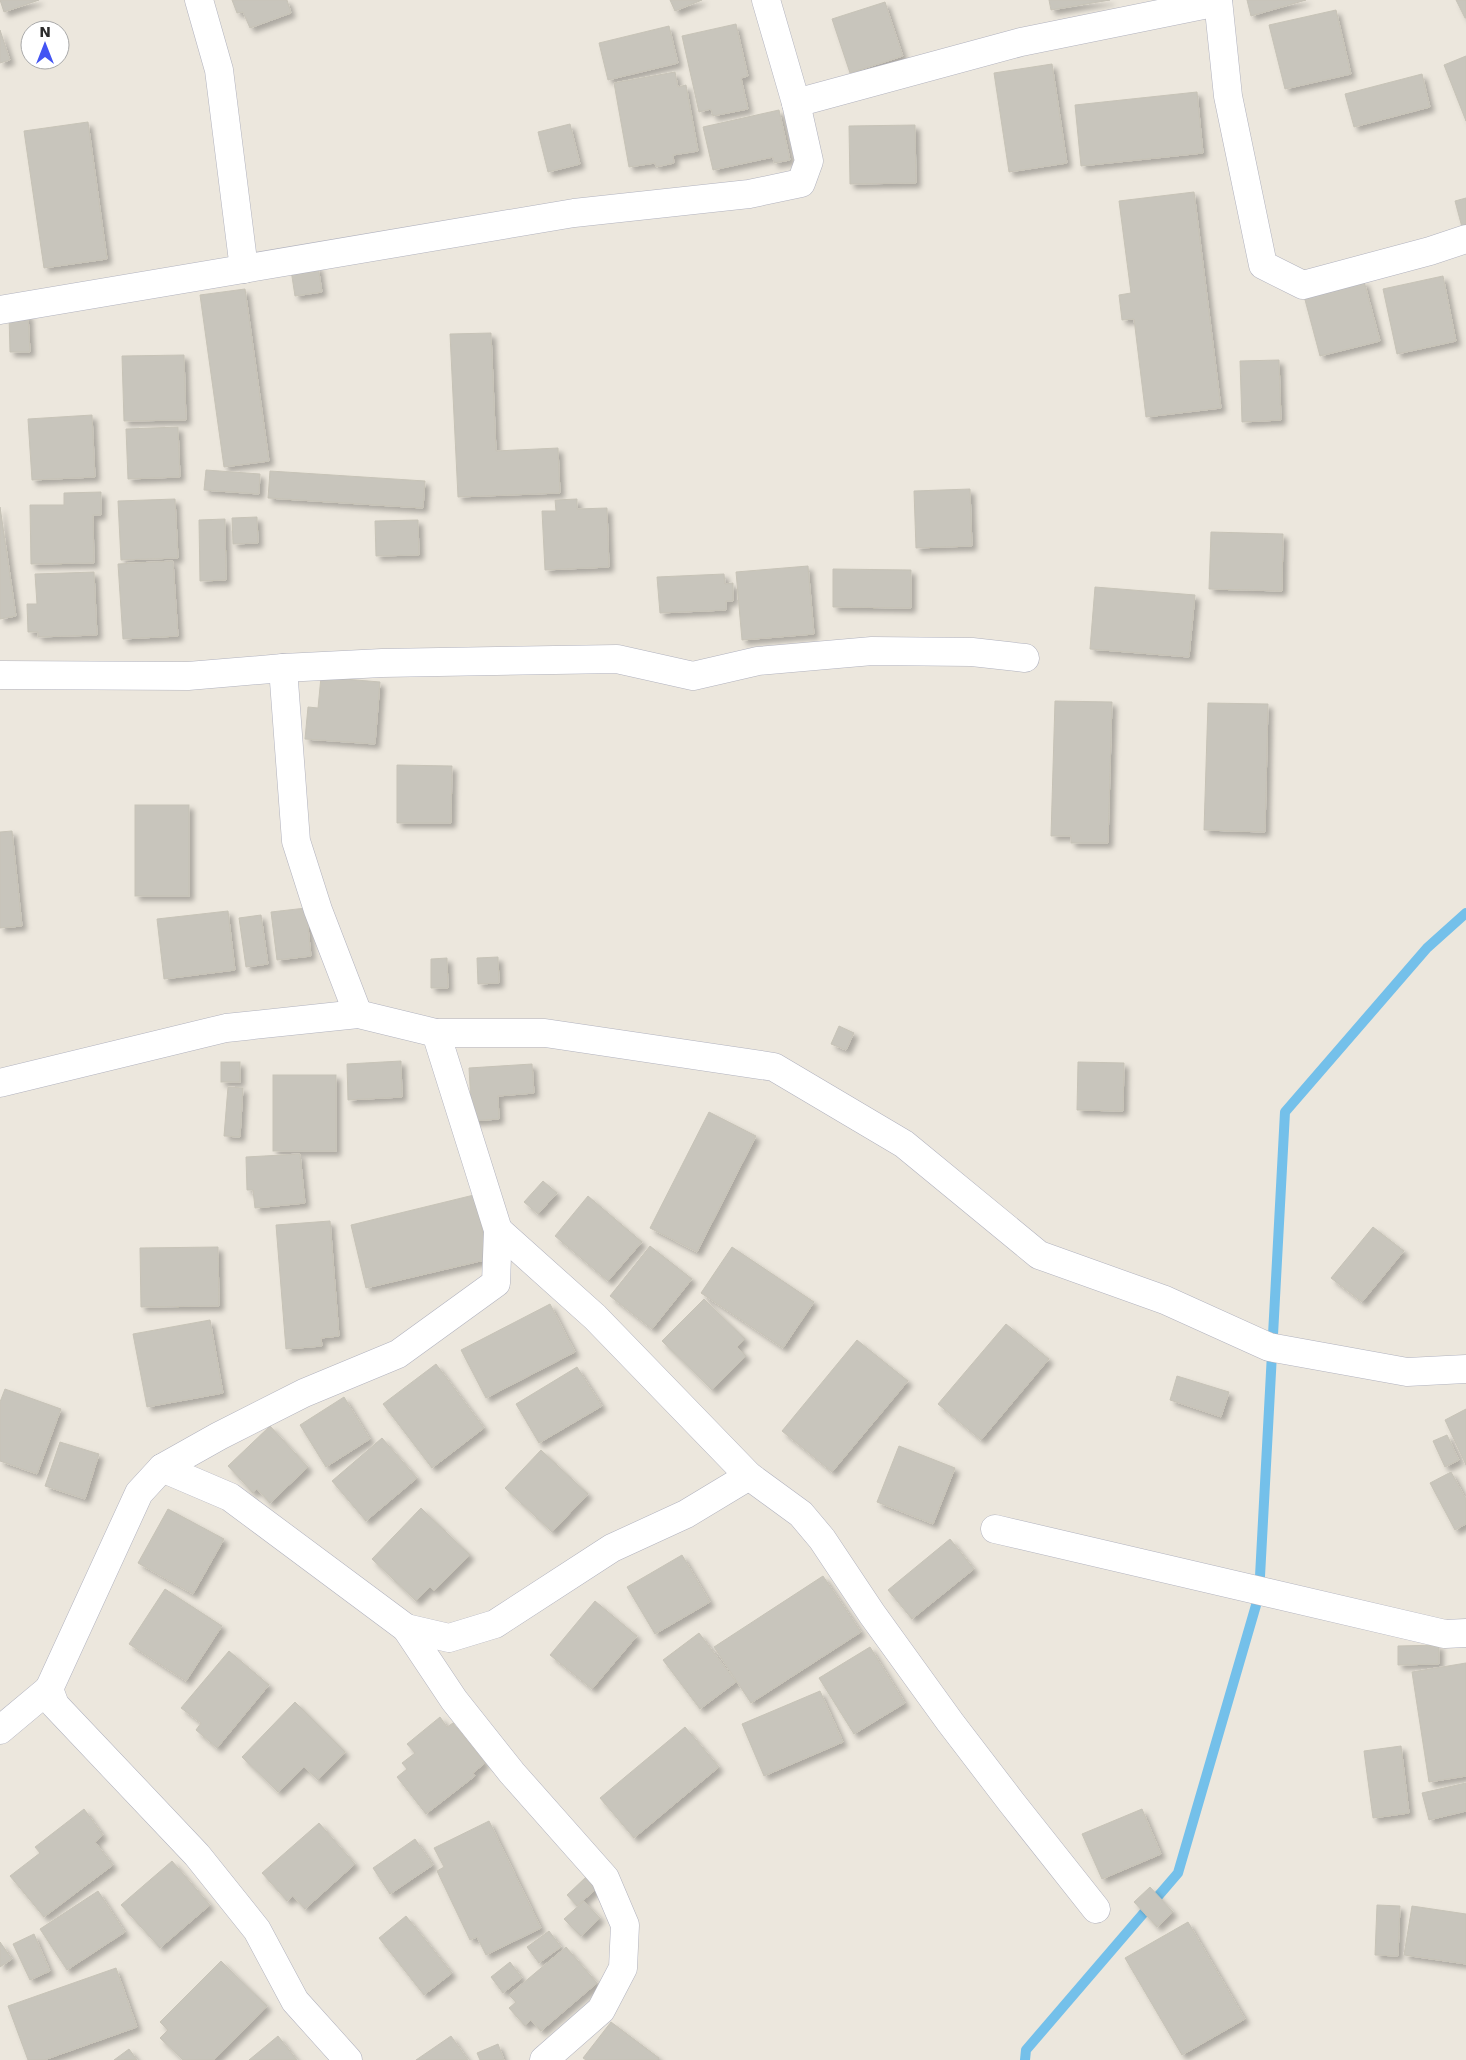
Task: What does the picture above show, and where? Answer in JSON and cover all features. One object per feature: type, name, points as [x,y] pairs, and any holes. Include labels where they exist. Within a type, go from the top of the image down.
[{"type":"street","points":[[200,0],[220,70],[244,269]]},
{"type":"street","points":[[0,310],[574,213],[748,194],[801,183],[809,161],[796,103],[766,0]]},
{"type":"street","points":[[796,103],[1021,42],[1218,1],[1228,96],[1263,265],[1303,286],[1430,251],[1466,239]]},
{"type":"street","points":[[0,675],[188,676],[283,668],[382,663],[617,659],[693,676],[758,661],[872,651],[972,652],[1025,658]]},
{"type":"street","points":[[283,668],[296,842],[318,910],[358,1014]]},
{"type":"street","points":[[0,1083],[226,1028],[358,1014],[436,1033],[545,1033],[774,1067],[904,1144],[1039,1255],[1165,1300],[1270,1347],[1406,1372],[1466,1369]]},
{"type":"street","points":[[0,1730],[49,1689],[139,1493],[162,1468],[219,1436],[304,1393],[398,1354],[496,1283],[498,1230],[436,1033]]},
{"type":"street","points":[[498,1230],[595,1317],[748,1476],[801,1514],[822,1539],[872,1614],[950,1722],[1012,1804],[1096,1909]]},
{"type":"street","points":[[162,1468],[230,1497],[406,1628],[460,1707],[512,1773],[605,1878],[625,1925],[623,1968],[601,2010],[544,2060]]},
{"type":"street","points":[[406,1628],[450,1638],[495,1624],[612,1548],[686,1514],[748,1476]]},
{"type":"street","points":[[995,1529],[1445,1634],[1466,1633]]},
{"type":"street","points":[[49,1689],[55,1705],[197,1855],[257,1930],[295,2001],[348,2060]]},
{"type":"building","points":[[0,0],[39,0],[4,12]]},
{"type":"building","points":[[232,0],[287,0],[291,13],[250,28],[243,12],[237,13]]},
{"type":"building","points":[[670,0],[702,0],[675,11]]},
{"type":"building","points":[[1049,0],[1110,0],[1051,10]]},
{"type":"building","points":[[1247,0],[1306,0],[1251,16]]},
{"type":"building","points":[[1456,0],[1466,0],[1466,18],[1465,18]]},
{"type":"building","points":[[885,2],[903,56],[850,73],[832,19]]},
{"type":"building","points":[[1336,10],[1351,74],[1285,89],[1269,25]]},
{"type":"building","points":[[736,24],[748,76],[741,78],[748,109],[713,116],[711,109],[699,112],[682,36]]},
{"type":"building","points":[[669,26],[678,63],[608,80],[599,43]]},
{"type":"building","points":[[0,30],[10,60],[0,63]]},
{"type":"building","points":[[1466,56],[1466,121],[1444,65]]},
{"type":"building","points":[[1052,64],[1067,163],[1009,172],[994,73]]},
{"type":"building","points":[[675,72],[678,87],[686,85],[698,151],[673,155],[674,163],[656,167],[655,163],[629,167],[614,83]]},
{"type":"building","points":[[1422,74],[1430,107],[1354,127],[1345,94]]},
{"type":"building","points":[[1197,92],[1203,153],[1081,166],[1075,105]]},
{"type":"building","points":[[779,110],[790,160],[774,163],[773,157],[713,170],[703,127]]},
{"type":"building","points":[[88,122],[107,259],[44,268],[24,131]]},
{"type":"building","points":[[570,124],[580,164],[548,172],[538,132]]},
{"type":"building","points":[[915,125],[916,183],[850,184],[849,126]]},
{"type":"building","points":[[1194,192],[1221,408],[1146,417],[1134,319],[1122,320],[1119,295],[1131,293],[1119,201]]},
{"type":"building","points":[[1466,198],[1466,230],[1463,231],[1455,201]]},
{"type":"building","points":[[318,266],[322,292],[295,296],[291,270]]},
{"type":"building","points":[[1443,276],[1456,341],[1397,354],[1383,289]]},
{"type":"building","points":[[1364,281],[1380,341],[1320,356],[1304,296]]},
{"type":"building","points":[[245,289],[269,461],[224,467],[200,295]]},
{"type":"building","points":[[28,314],[30,352],[10,352],[9,315]]},
{"type":"building","points":[[491,333],[496,451],[558,448],[560,493],[458,497],[450,334]]},
{"type":"building","points":[[184,355],[186,420],[124,421],[122,356]]},
{"type":"building","points":[[1279,360],[1281,420],[1242,422],[1240,361]]},
{"type":"building","points":[[92,415],[95,477],[32,480],[28,419]]},
{"type":"building","points":[[178,427],[180,477],[128,479],[126,429]]},
{"type":"building","points":[[206,470],[260,474],[259,494],[204,490]]},
{"type":"building","points":[[270,471],[425,481],[423,508],[268,498]]},
{"type":"building","points":[[970,489],[972,546],[916,548],[914,491]]},
{"type":"building","points":[[101,492],[101,515],[93,515],[94,563],[31,564],[30,505],[64,505],[64,493]]},
{"type":"building","points":[[175,499],[178,558],[121,560],[118,501]]},
{"type":"building","points":[[577,499],[577,509],[607,508],[609,567],[545,570],[542,511],[556,511],[555,500]]},
{"type":"building","points":[[0,507],[16,616],[0,619]]},
{"type":"building","points":[[257,517],[258,543],[233,544],[232,518]]},
{"type":"building","points":[[225,519],[226,580],[200,581],[199,520]]},
{"type":"building","points":[[418,520],[419,555],[376,556],[375,521]]},
{"type":"building","points":[[1211,532],[1283,534],[1282,591],[1209,589]]},
{"type":"building","points":[[173,561],[178,636],[123,639],[118,564]]},
{"type":"building","points":[[808,566],[814,634],[742,640],[736,572]]},
{"type":"building","points":[[833,569],[911,570],[911,608],[833,607]]},
{"type":"building","points":[[94,572],[97,635],[38,637],[38,632],[28,632],[27,604],[37,604],[35,574]]},
{"type":"building","points":[[724,574],[725,584],[733,583],[733,601],[726,601],[726,610],[660,613],[657,577]]},
{"type":"building","points":[[1095,587],[1195,595],[1189,657],[1090,649]]},
{"type":"building","points":[[321,677],[380,682],[375,744],[305,739],[308,707],[318,708]]},
{"type":"building","points":[[1055,701],[1112,702],[1108,843],[1071,843],[1071,836],[1051,836]]},
{"type":"building","points":[[1208,703],[1268,704],[1265,832],[1204,830]]},
{"type":"building","points":[[397,765],[452,766],[451,823],[397,823]]},
{"type":"building","points":[[135,805],[189,805],[189,896],[135,896]]},
{"type":"building","points":[[12,831],[22,926],[0,928],[0,832]]},
{"type":"building","points":[[306,908],[311,956],[277,960],[271,912]]},
{"type":"building","points":[[228,911],[235,970],[164,979],[157,919]]},
{"type":"building","points":[[261,915],[268,964],[246,967],[239,918]]},
{"type":"building","points":[[498,957],[499,983],[478,984],[477,958]]},
{"type":"building","points":[[447,958],[448,988],[431,988],[431,959]]},
{"type":"building","points":[[839,1026],[854,1033],[846,1050],[831,1044]]},
{"type":"building","points":[[401,1061],[402,1097],[348,1100],[347,1064]]},
{"type":"building","points":[[221,1062],[240,1062],[240,1082],[221,1082]]},
{"type":"building","points":[[1078,1062],[1124,1063],[1123,1111],[1077,1110]]},
{"type":"building","points":[[532,1064],[534,1093],[498,1096],[499,1119],[472,1121],[469,1068]]},
{"type":"building","points":[[273,1075],[336,1075],[336,1151],[273,1151]]},
{"type":"building","points":[[228,1087],[243,1088],[240,1137],[224,1136]]},
{"type":"building","points":[[709,1112],[756,1136],[697,1252],[650,1228]]},
{"type":"building","points":[[300,1154],[305,1203],[255,1208],[253,1190],[247,1190],[246,1157]]},
{"type":"building","points":[[543,1181],[557,1193],[538,1214],[524,1202]]},
{"type":"building","points":[[474,1195],[489,1259],[366,1288],[351,1225]]},
{"type":"building","points":[[588,1196],[642,1242],[608,1281],[555,1236]]},
{"type":"building","points":[[330,1221],[339,1336],[321,1338],[322,1346],[286,1349],[276,1225]]},
{"type":"building","points":[[1373,1227],[1404,1251],[1362,1302],[1331,1278]]},
{"type":"building","points":[[650,1246],[692,1279],[652,1329],[610,1296]]},
{"type":"building","points":[[218,1247],[219,1306],[141,1307],[140,1248]]},
{"type":"building","points":[[732,1247],[814,1302],[783,1348],[701,1293]]},
{"type":"building","points":[[704,1299],[745,1339],[737,1347],[746,1356],[712,1390],[662,1341]]},
{"type":"building","points":[[550,1304],[575,1352],[486,1398],[461,1350]]},
{"type":"building","points":[[210,1320],[223,1393],[147,1407],[133,1334]]},
{"type":"building","points":[[1006,1324],[1049,1359],[981,1440],[938,1404]]},
{"type":"building","points":[[857,1340],[908,1381],[832,1472],[782,1431]]},
{"type":"building","points":[[436,1364],[484,1428],[432,1468],[383,1404]]},
{"type":"building","points":[[577,1367],[602,1406],[539,1443],[516,1404]]},
{"type":"building","points":[[1177,1376],[1229,1392],[1221,1417],[1170,1400]]},
{"type":"building","points":[[5,1389],[61,1409],[37,1474],[0,1461],[0,1402]]},
{"type":"building","points":[[344,1397],[370,1439],[326,1467],[300,1425]]},
{"type":"building","points":[[1466,1409],[1466,1465],[1445,1420]]},
{"type":"building","points":[[270,1426],[308,1467],[270,1503],[257,1489],[253,1493],[228,1466]]},
{"type":"building","points":[[1447,1435],[1459,1460],[1445,1467],[1433,1441]]},
{"type":"building","points":[[382,1438],[417,1478],[366,1521],[332,1481]]},
{"type":"building","points":[[60,1442],[99,1454],[85,1499],[45,1486]]},
{"type":"building","points":[[899,1446],[955,1468],[933,1524],[877,1502]]},
{"type":"building","points":[[541,1450],[588,1494],[552,1532],[505,1488]]},
{"type":"building","points":[[1451,1472],[1466,1499],[1466,1524],[1455,1530],[1430,1483]]},
{"type":"building","points":[[421,1508],[470,1555],[434,1591],[430,1587],[416,1601],[372,1559]]},
{"type":"building","points":[[168,1509],[224,1539],[193,1594],[138,1563]]},
{"type":"building","points":[[950,1539],[974,1569],[912,1619],[888,1590]]},
{"type":"building","points":[[682,1555],[710,1602],[655,1634],[627,1587]]},
{"type":"building","points":[[823,1576],[861,1632],[751,1703],[714,1647]]},
{"type":"building","points":[[165,1589],[222,1626],[186,1681],[129,1644]]},
{"type":"building","points":[[595,1601],[637,1636],[592,1689],[550,1655]]},
{"type":"building","points":[[699,1633],[736,1682],[700,1709],[663,1660]]},
{"type":"building","points":[[1439,1645],[1439,1664],[1398,1665],[1398,1646]]},
{"type":"building","points":[[870,1647],[905,1703],[854,1734],[819,1678]]},
{"type":"building","points":[[229,1651],[269,1685],[217,1748],[196,1730],[201,1723],[181,1708]]},
{"type":"building","points":[[1466,1663],[1466,1776],[1429,1782],[1412,1672]]},
{"type":"building","points":[[820,1691],[843,1742],[764,1776],[742,1724]]},
{"type":"building","points":[[295,1702],[345,1752],[318,1780],[304,1767],[278,1792],[242,1757]]},
{"type":"building","points":[[440,1717],[447,1727],[453,1723],[485,1763],[473,1773],[475,1776],[426,1814],[397,1777],[407,1769],[402,1763],[415,1753],[407,1744]]},
{"type":"building","points":[[685,1727],[719,1767],[634,1838],[600,1798]]},
{"type":"building","points":[[1401,1746],[1409,1813],[1373,1818],[1364,1751]]},
{"type":"building","points":[[1466,1783],[1466,1811],[1429,1820],[1422,1793]]},
{"type":"building","points":[[84,1809],[103,1835],[95,1842],[113,1865],[44,1917],[10,1876],[40,1853],[35,1847]]},
{"type":"building","points":[[1142,1809],[1161,1854],[1102,1879],[1082,1834]]},
{"type":"building","points":[[489,1821],[541,1928],[486,1955],[477,1937],[470,1940],[437,1871],[444,1867],[434,1848]]},
{"type":"building","points":[[319,1823],[355,1864],[305,1909],[293,1896],[287,1901],[262,1873]]},
{"type":"building","points":[[415,1839],[433,1865],[390,1894],[373,1868]]},
{"type":"building","points":[[172,1861],[210,1905],[160,1948],[121,1905]]},
{"type":"building","points":[[586,1877],[596,1889],[577,1906],[567,1895]]},
{"type":"building","points":[[1150,1887],[1173,1912],[1157,1927],[1134,1902]]},
{"type":"building","points":[[98,1891],[125,1932],[67,1970],[40,1929]]},
{"type":"building","points":[[584,1901],[600,1918],[581,1936],[564,1919]]},
{"type":"building","points":[[1377,1905],[1400,1906],[1398,1956],[1375,1955]]},
{"type":"building","points":[[1412,1906],[1466,1914],[1466,1964],[1404,1955]]},
{"type":"building","points":[[406,1916],[452,1973],[424,1995],[379,1938]]},
{"type":"building","points":[[1188,1922],[1245,2019],[1182,2055],[1125,1958]]},
{"type":"building","points":[[549,1931],[561,1947],[539,1963],[527,1947]]},
{"type":"building","points":[[34,1934],[50,1971],[30,1980],[13,1944]]},
{"type":"building","points":[[0,1942],[12,1959],[0,1967]]},
{"type":"building","points":[[566,1947],[597,1983],[541,2031],[531,2020],[525,2026],[509,2008],[516,2002],[509,1995]]},
{"type":"building","points":[[221,1961],[267,2006],[214,2060],[183,2060],[160,2038],[168,2030],[160,2022]]},
{"type":"building","points":[[510,1962],[522,1978],[503,1993],[491,1977]]},
{"type":"building","points":[[116,1968],[137,2027],[44,2060],[28,2060],[8,2006]]},
{"type":"building","points":[[611,2022],[659,2058],[657,2060],[586,2060],[583,2058]]},
{"type":"building","points":[[278,2036],[297,2060],[249,2060]]},
{"type":"building","points":[[451,2036],[468,2060],[416,2060]]},
{"type":"building","points":[[498,2044],[504,2060],[480,2060],[477,2053]]},
{"type":"building","points":[[129,2049],[137,2060],[114,2060]]},
{"type":"waterway","points":[[1025,2060],[1026,2050],[1178,1873],[1259,1595],[1285,1112],[1427,948],[1466,913]]}]
